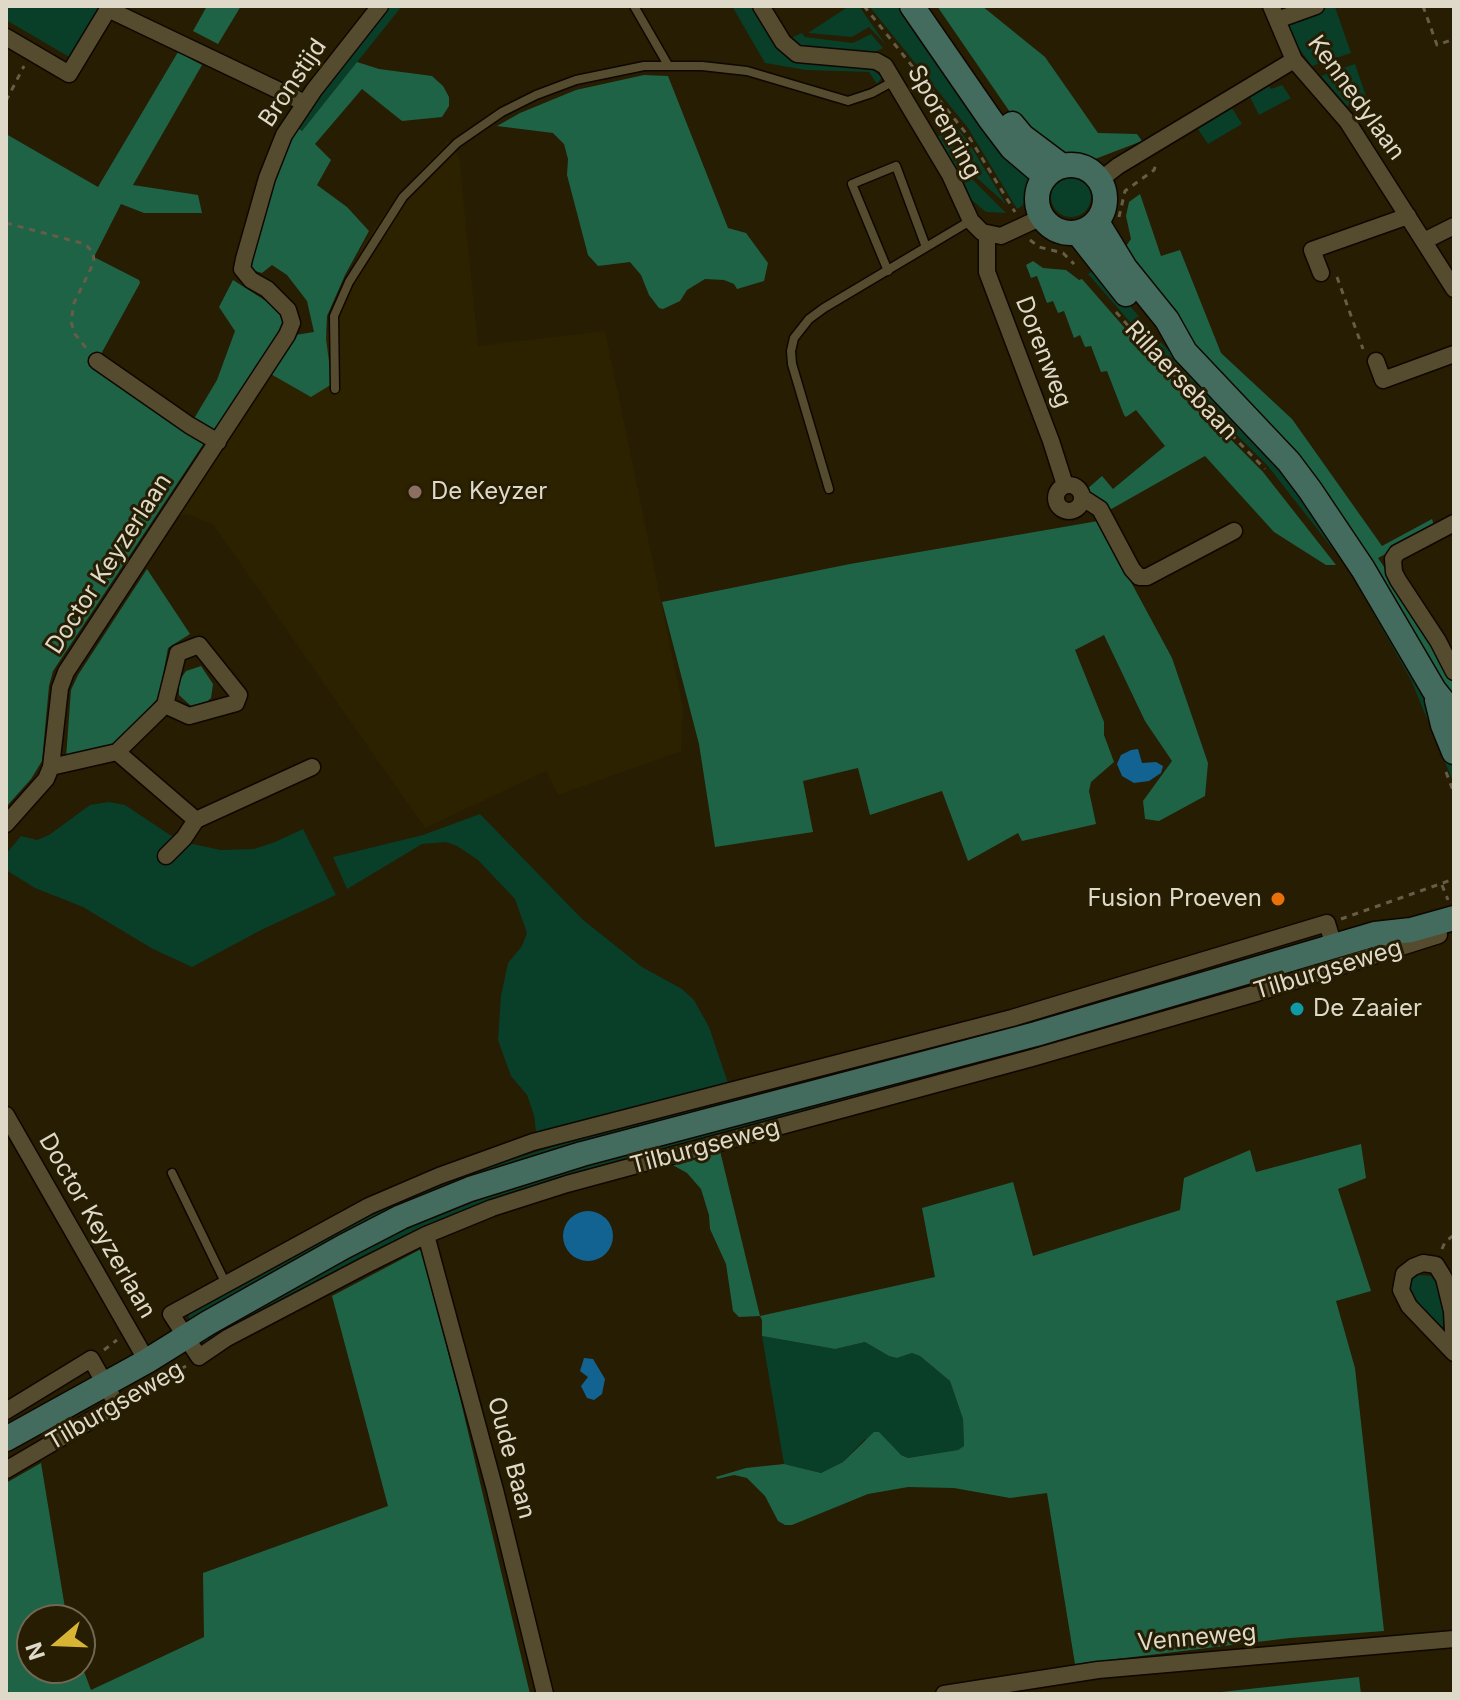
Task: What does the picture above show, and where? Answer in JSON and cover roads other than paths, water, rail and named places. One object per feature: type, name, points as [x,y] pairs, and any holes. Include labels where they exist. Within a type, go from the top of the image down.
[{"type":"street","name":"Bronstijd","points":[[264,196],[267,178],[284,135],[380,6]]},
{"type":"street","name":"Sporenring","points":[[761,6],[783,42],[797,54],[876,61],[885,66],[950,175],[971,221],[987,234]]},
{"type":"street","points":[[912,6],[1012,148],[1054,171],[1084,167],[1100,180],[1106,201],[1088,227],[1058,231],[1032,222]]},
{"type":"street","points":[[932,6],[1004,114],[1054,171]]},
{"type":"street","points":[[1274,13],[1316,6]]},
{"type":"street","points":[[6,37],[69,74],[109,7],[305,103]]},
{"type":"street","name":"Kennedylaan","points":[[1274,13],[1294,60],[1347,121],[1454,289]]},
{"type":"street","points":[[1100,180],[1118,166],[1294,60]]},
{"type":"street","points":[[987,234],[1001,236],[1032,222],[1038,209],[1038,192],[1054,171]]},
{"type":"street","name":"Doctor Keyzerlaan","points":[[6,824],[46,779],[51,767],[60,688],[66,672],[218,442],[292,323],[288,310],[242,269],[264,196]]},
{"type":"street","points":[[1321,273],[1312,250],[1408,216]]},
{"type":"street","points":[[1424,241],[1454,226]]},
{"type":"street","name":"Rillaersebaan","points":[[1088,227],[1096,258],[1156,330],[1185,352],[1289,462],[1363,569],[1434,690],[1454,715]]},
{"type":"street","name":"Dorenweg","points":[[987,234],[987,272],[1065,485],[1055,499],[1060,508],[1071,512],[1077,509],[1083,498]]},
{"type":"street","points":[[1376,361],[1383,380],[1454,354]]},
{"type":"street","points":[[97,361],[218,442]]},
{"type":"street","points":[[1065,485],[1077,487],[1083,498],[1100,509],[1139,577],[1147,577],[1234,531]]},
{"type":"street","points":[[1454,523],[1397,553],[1393,559],[1398,580],[1438,641],[1454,672]]},
{"type":"street","points":[[51,767],[117,752],[165,705],[178,653],[199,645],[239,695],[236,703],[189,716],[165,705]]},
{"type":"street","name":"Rillaersebaan","points":[[1434,690],[1449,760]]},
{"type":"street","points":[[117,752],[196,820]]},
{"type":"street","points":[[166,856],[196,820],[312,767]]},
{"type":"street","name":"Tilburgseweg","points":[[1375,934],[1386,925],[1448,893]]},
{"type":"street","name":"Tilburgseweg","points":[[192,1347],[171,1314],[369,1206],[522,1145],[1330,934],[1388,934],[1443,926]]},
{"type":"street","name":"Tilburgseweg","points":[[6,1439],[147,1361],[254,1324],[426,1235],[537,1193],[1032,1058],[1303,979],[1443,926]]},
{"type":"street","name":"Tilburgseweg","points":[[192,1347],[380,1227],[502,1178],[1036,1034],[1330,934]]},
{"type":"street","name":"Doctor Keyzerlaan","points":[[6,1115],[147,1361]]},
{"type":"street","name":"Oude Baan","points":[[426,1235],[495,1490],[545,1694]]},
{"type":"street","points":[[1423,1263],[1436,1265],[1444,1278],[1452,1311],[1454,1352],[1409,1306],[1401,1290],[1404,1274],[1413,1267],[1423,1263]]},
{"type":"street","points":[[6,1411],[91,1359],[104,1383]]},
{"type":"street","name":"Tilburgseweg","points":[[6,1470],[117,1405],[104,1383]]},
{"type":"street","name":"Venneweg","points":[[944,1694],[1098,1670],[1454,1639]]},
{"type":"lane","points":[[634,6],[668,65]]},
{"type":"lane","points":[[335,389],[332,331],[338,302],[403,197],[457,143],[502,112],[536,95],[593,75],[644,66],[747,71],[848,101],[894,81]]},
{"type":"lane","points":[[888,271],[852,184],[896,166],[926,247]]},
{"type":"lane","points":[[829,489],[792,364],[794,338],[817,313],[971,221]]},
{"type":"lane","points":[[172,1173],[226,1285]]},
{"type":"water","points":[[1138,749],[1142,763],[1156,762],[1163,766],[1161,773],[1149,781],[1134,783],[1122,776],[1117,764],[1121,755]]},
{"type":"water","points":[[588,1211],[606,1218],[613,1236],[606,1254],[588,1261],[570,1254],[563,1236],[570,1218]]},
{"type":"water","points":[[584,1358],[593,1359],[605,1379],[602,1394],[594,1400],[587,1398],[581,1386],[588,1377],[580,1371]]},
{"type":"place","name":"De Keyzer","points":[[415,492]]},
{"type":"place","name":"Fusion Proeven","points":[[1278,899]]},
{"type":"place","name":"De Zaaier","points":[[1297,1009]]}]
